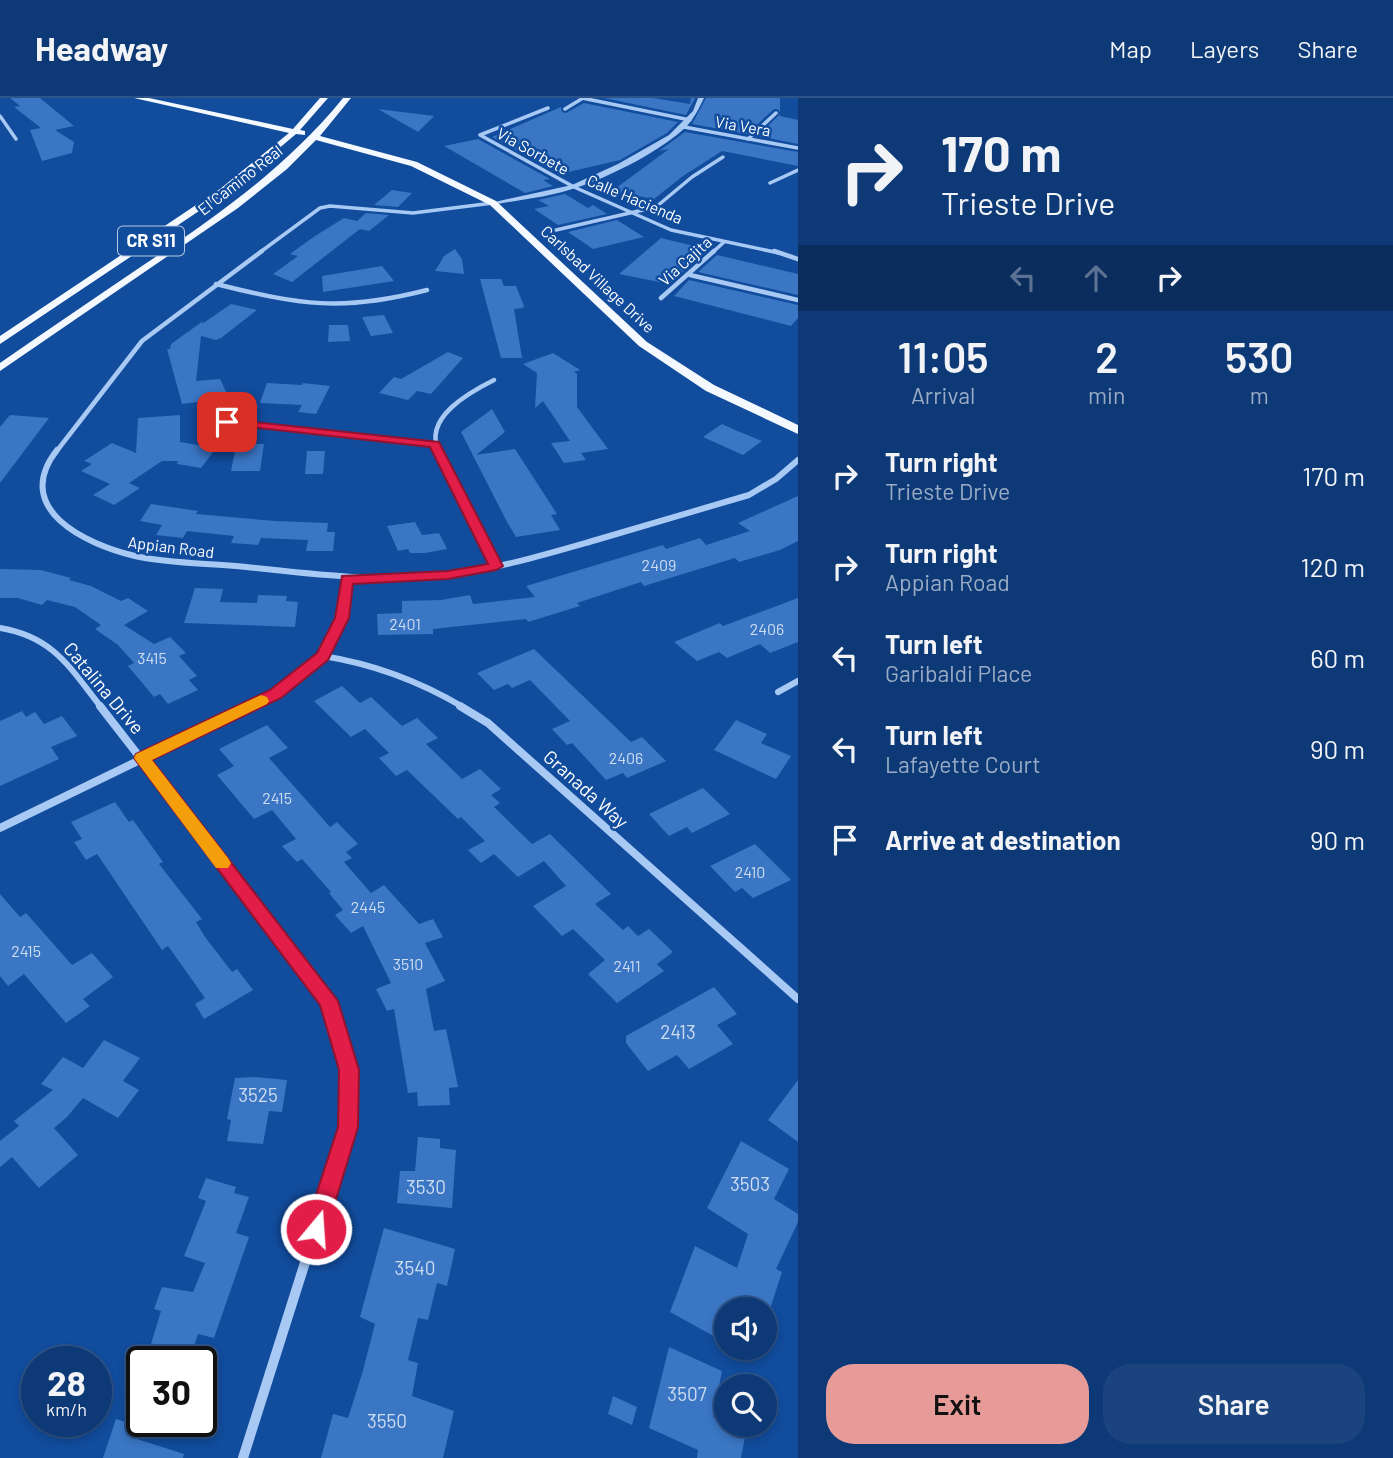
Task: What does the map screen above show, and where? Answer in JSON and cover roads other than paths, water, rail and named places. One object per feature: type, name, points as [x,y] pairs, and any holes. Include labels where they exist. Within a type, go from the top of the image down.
[{"type":"main road","name":"Carlsbad Village Drive","points":[[138,98],[316,136],[326,142],[401,159],[440,175],[476,197],[493,203],[643,344],[710,388],[798,430]]},
{"type":"main road","name":"El Camino Real","points":[[0,341],[223,191],[294,131],[324,98]]},
{"type":"main road","name":"El Camino Real","points":[[0,368],[207,226],[299,154],[347,98]]},
{"type":"street","points":[[565,109],[582,98],[690,120]]},
{"type":"street","points":[[493,203],[574,187],[590,181],[684,127],[699,110],[701,98]]},
{"type":"street","name":"Via Sorbete","points":[[548,108],[510,125],[483,132],[481,136],[574,187]]},
{"type":"street","points":[[748,139],[776,113]]},
{"type":"street","points":[[0,116],[16,139]]},
{"type":"street","name":"Via Vera","points":[[684,127],[798,148]]},
{"type":"street","points":[[556,230],[656,207],[692,177],[723,157]]},
{"type":"street","points":[[770,183],[798,170]]},
{"type":"street","name":"Calle Hacienda","points":[[574,187],[671,230],[769,250],[798,259]]},
{"type":"street","name":"Appian Road","points":[[493,203],[403,214],[345,205],[328,206],[216,284],[142,341],[46,464],[42,494],[48,508],[60,523],[82,537],[135,556],[376,580],[448,575],[537,557],[749,495],[776,479],[798,460]]},
{"type":"street","name":"Via Cajita","points":[[661,298],[724,242]]},
{"type":"street","points":[[690,275],[798,300]]},
{"type":"street","points":[[216,284],[304,304],[388,301],[427,290]]},
{"type":"street","points":[[494,380],[473,390],[446,412],[434,430],[435,444],[496,566]]},
{"type":"street","points":[[227,422],[435,444]]},
{"type":"street","points":[[0,828],[275,694],[323,656],[342,618],[347,579]]},
{"type":"street","name":"Catalina Drive","points":[[0,628],[17,631],[59,653],[328,1001],[349,1070],[348,1127],[243,1458]]},
{"type":"street","name":"Granada Way","points":[[323,656],[344,658],[406,676],[440,691],[488,723],[798,999]]},
{"type":"street","points":[[778,692],[798,681]]}]
